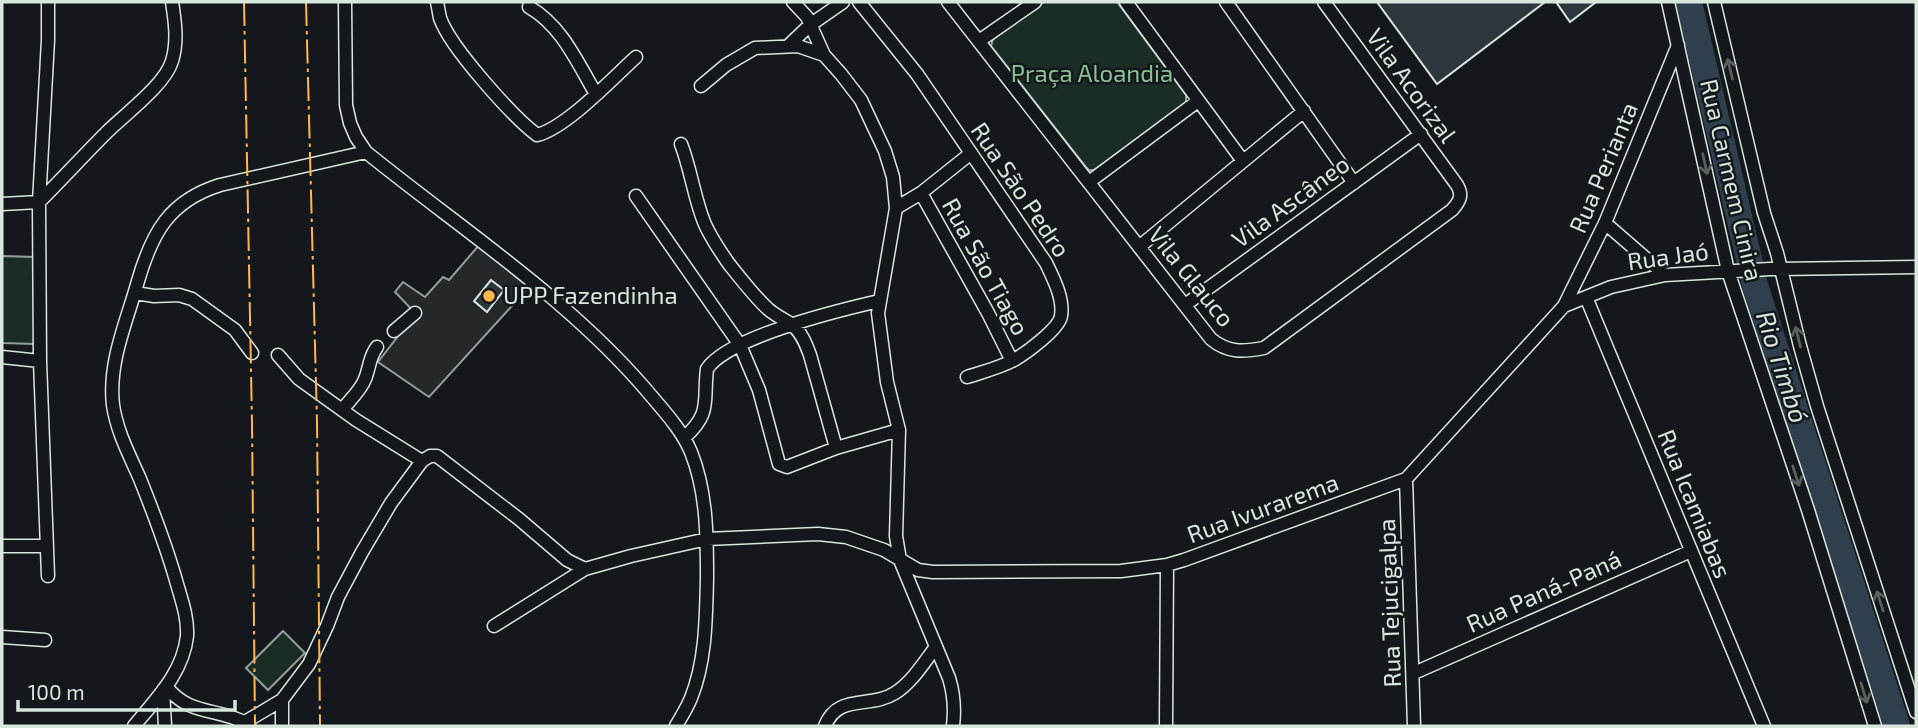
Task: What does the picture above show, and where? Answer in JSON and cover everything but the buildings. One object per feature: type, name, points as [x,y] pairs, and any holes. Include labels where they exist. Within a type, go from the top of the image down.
[{"type":"street","points":[[48,2],[39,202],[40,361],[48,576]]},
{"type":"street","points":[[2,204],[39,202],[164,76],[172,63],[175,47],[172,2]]},
{"type":"street","points":[[345,2],[346,105],[350,123],[366,152],[481,240],[587,330],[630,371],[661,407],[691,450],[700,481],[707,539],[703,651],[691,698],[676,726]]},
{"type":"street","points":[[437,2],[440,17],[450,37],[524,126],[537,135],[553,130],[636,57]]},
{"type":"street","points":[[793,2],[807,17],[824,55],[860,100],[885,150],[893,177],[895,208],[878,326],[887,382],[899,429],[896,536],[900,560],[949,678],[955,713],[953,726]]},
{"type":"street","points":[[788,46],[810,25],[843,2]]},
{"type":"street","name":"Rua São Pedro","points":[[859,2],[916,74],[1046,263],[1057,285],[1062,316],[1058,325],[1012,361],[967,377]]},
{"type":"street","name":"Vila Glauco","points":[[948,2],[1211,339],[1232,351],[1264,348],[1452,210],[1459,203],[1461,196]]},
{"type":"street","points":[[979,41],[1035,2]]},
{"type":"street","points":[[1126,2],[1243,161]]},
{"type":"street","points":[[1226,2],[1354,183]]},
{"type":"street","name":"Vila Acorizal","points":[[1324,2],[1421,134],[1461,191],[1461,196]]},
{"type":"street","name":"Rua Carmem Cinira","points":[[1668,2],[1733,271],[1875,726]]},
{"type":"street","name":"Rua Carmem Cinira","points":[[1714,2],[1775,269],[1916,712]]},
{"type":"street","points":[[529,7],[543,15],[559,32],[596,94]]},
{"type":"street","name":"Rua Perianta","points":[[1564,306],[1605,223],[1678,45]]},
{"type":"street","points":[[701,86],[726,65],[755,48],[798,46],[824,55]]},
{"type":"street","points":[[1089,182],[1198,101]]},
{"type":"street","points":[[1139,247],[1304,111]]},
{"type":"street","name":"Vila Ascâneo","points":[[1185,304],[1421,134]]},
{"type":"street","points":[[681,144],[704,224],[715,244],[766,307],[799,331],[810,355],[836,448]]},
{"type":"street","points":[[134,726],[177,671],[185,645],[187,622],[168,552],[120,437],[113,402],[114,362],[145,259],[157,231],[175,209],[192,196],[219,185],[366,152]]},
{"type":"street","points":[[895,208],[970,154]]},
{"type":"street","name":"Rua São Tiago","points":[[920,192],[1012,361]]},
{"type":"street","points":[[636,196],[740,345],[759,390],[778,462],[782,466],[787,467],[836,448],[899,429]]},
{"type":"street","points":[[1605,223],[1665,275]]},
{"type":"street","name":"Rua Jaó","points":[[1564,306],[1611,287],[1665,275],[1775,269],[1916,267]]},
{"type":"street","points":[[135,293],[154,296],[179,295],[192,299],[235,330],[252,353]]},
{"type":"street","name":"Rua Icamiabas","points":[[1587,297],[1764,726]]},
{"type":"street","points":[[684,438],[701,420],[706,396],[706,369],[716,359],[740,345],[818,315],[880,301]]},
{"type":"street","name":"Rua Ivurarema","points":[[494,626],[584,569],[707,539],[818,534],[846,537],[872,546],[918,569],[933,572],[1121,571],[1167,565],[1406,479],[1564,306]]},
{"type":"street","points":[[342,410],[365,381],[372,352],[415,313]]},
{"type":"street","points":[[278,355],[299,379],[356,421],[426,458],[437,456],[567,559],[584,569]]},
{"type":"street","points":[[2,357],[40,361]]},
{"type":"street","points":[[165,688],[190,706],[248,724],[282,700],[309,664],[338,597],[391,503],[426,458]]},
{"type":"street","name":"Rua Tejucigalpa","points":[[1406,479],[1414,726]]},
{"type":"street","points":[[2,546],[47,546]]},
{"type":"street","name":"Rua Paná-Paná","points":[[1413,673],[1691,551]]},
{"type":"street","points":[[1166,726],[1167,565]]},
{"type":"street","points":[[2,637],[45,640]]},
{"type":"street","points":[[825,726],[834,711],[841,707],[883,699],[894,694],[905,685],[935,648]]},
{"type":"street","points":[[165,688],[165,726]]},
{"type":"street","points":[[282,700],[282,726]]},
{"type":"green space","name":"Praça Aloandia","points":[[1044,2],[1117,2],[1186,95],[1183,107],[1094,170],[1086,167],[991,46],[993,39]]},
{"type":"green space","points":[[2,256],[35,257],[35,344],[2,343]]},
{"type":"green space","points":[[283,631],[305,653],[268,690],[246,668]]},
{"type":"shaded area","points":[[480,244],[530,286],[429,397],[378,362],[418,316],[395,292],[403,282],[425,297],[443,277],[449,280]]},
{"type":"waterway","name":"Rio Timbó","points":[[1689,2],[1755,285],[1897,726]]},
{"type":"power","points":[[244,2],[255,726]]},
{"type":"power","points":[[306,2],[317,422],[320,726]]},
{"type":"place","name":"UPP Fazendinha","points":[[489,296]]}]
